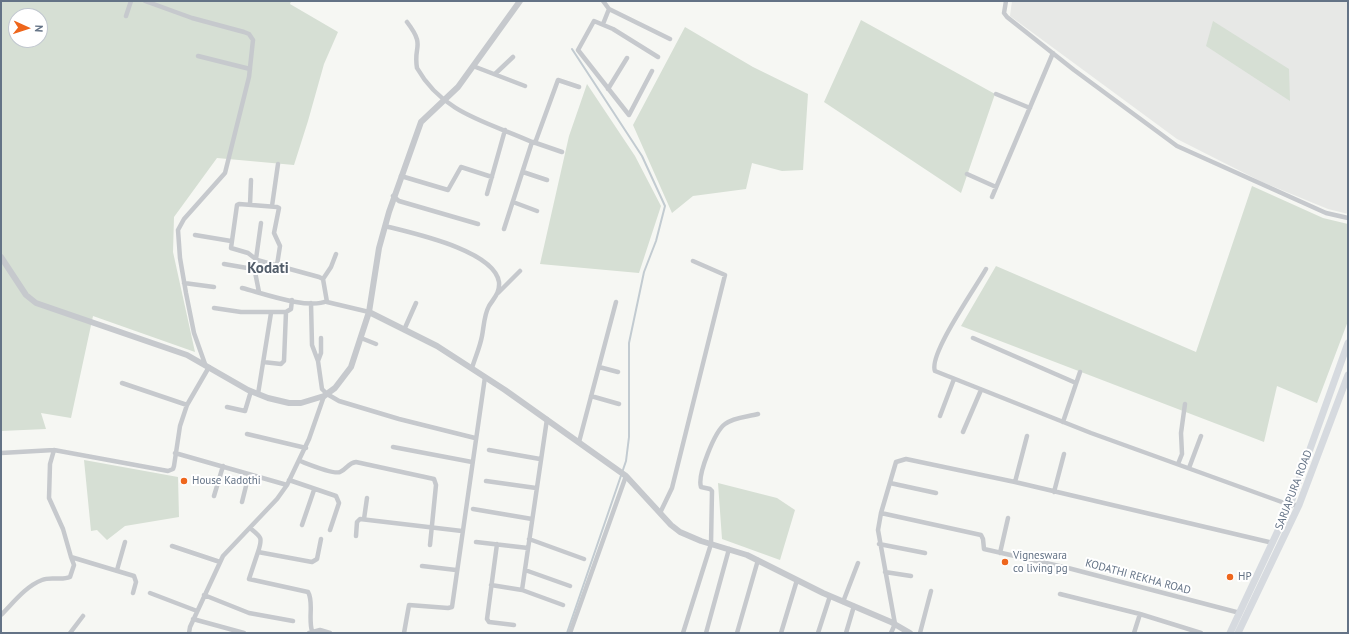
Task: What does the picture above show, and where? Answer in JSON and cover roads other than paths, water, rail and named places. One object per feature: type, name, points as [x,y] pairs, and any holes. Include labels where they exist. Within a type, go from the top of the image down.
[{"type":"main road","name":"SARJAPURA ROAD","points":[[1230,633],[1290,505],[1348,343]]},
{"type":"main road","name":"SARJAPURA ROAD","points":[[1238,633],[1298,505],[1348,375]]},
{"type":"street","points":[[126,16],[131,1]]},
{"type":"street","points":[[1,453],[54,450],[168,471],[173,470],[180,426],[187,406],[207,365],[194,333],[184,283],[180,258],[179,225],[224,176],[250,69],[254,43],[249,34],[192,18],[145,1]]},
{"type":"street","points":[[1,257],[26,295],[36,303],[187,355],[258,394],[289,403],[311,401],[325,395],[335,388],[351,367],[369,312],[379,248],[393,196],[420,122],[458,87],[520,1]]},
{"type":"street","points":[[603,1],[609,9],[670,39]]},
{"type":"street","points":[[1006,1],[1004,13],[1007,17],[1177,146],[1326,214],[1348,218]]},
{"type":"street","points":[[603,24],[609,9]]},
{"type":"street","points":[[652,71],[629,115],[578,50],[594,21],[603,24],[658,57]]},
{"type":"street","points":[[407,22],[416,34],[418,41],[417,68],[443,101],[461,112],[562,152]]},
{"type":"street","points":[[992,197],[1053,53]]},
{"type":"street","points":[[198,56],[250,69]]},
{"type":"street","points":[[495,74],[513,57]]},
{"type":"street","points":[[608,89],[627,58]]},
{"type":"street","points":[[473,66],[525,86]]},
{"type":"street","points":[[504,229],[523,172],[558,80],[579,88]]},
{"type":"street","points":[[996,94],[1030,108]]},
{"type":"street","points":[[487,194],[505,130]]},
{"type":"street","points":[[272,206],[278,164]]},
{"type":"street","points":[[401,176],[448,190],[461,167],[492,176]]},
{"type":"street","points":[[523,172],[546,180]]},
{"type":"street","points":[[967,174],[996,187]]},
{"type":"street","points":[[250,205],[251,180]]},
{"type":"street","points":[[393,196],[399,200],[478,224]]},
{"type":"street","points":[[513,202],[537,211]]},
{"type":"street","points":[[277,265],[280,246],[274,233],[279,208],[272,206],[240,204],[236,208],[231,248],[248,253],[256,259],[323,279]]},
{"type":"street","points":[[256,259],[261,223]]},
{"type":"street","points":[[385,226],[472,253],[493,269],[499,283],[498,293]]},
{"type":"street","points":[[195,235],[231,241]]},
{"type":"street","points":[[336,254],[331,267],[323,279],[327,302],[369,312],[437,346],[472,368],[547,419],[626,476],[660,514],[680,532],[700,541],[729,549],[758,560],[830,596],[895,624]]},
{"type":"street","points":[[660,514],[672,488],[725,275],[693,261]]},
{"type":"street","points":[[224,264],[253,269],[259,292]]},
{"type":"street","points":[[986,269],[951,325],[935,358],[933,364],[935,371],[1063,422],[1290,505],[1298,505]]},
{"type":"street","points":[[472,368],[482,337],[487,311],[498,293],[520,271]]},
{"type":"street","points":[[184,283],[214,288]]},
{"type":"street","points":[[242,288],[311,303],[319,303],[327,300]]},
{"type":"street","points":[[214,308],[241,312],[286,312],[290,309],[292,300]]},
{"type":"street","points":[[579,442],[616,302]]},
{"type":"street","points":[[188,633],[193,619],[223,556],[277,499],[300,461],[306,448],[325,395],[322,388],[318,361],[312,345],[311,303]]},
{"type":"street","points":[[404,330],[416,303]]},
{"type":"street","points":[[263,362],[281,364],[284,361],[286,312]]},
{"type":"street","points":[[258,394],[271,313]]},
{"type":"street","points":[[318,361],[321,353],[321,338]]},
{"type":"street","points":[[361,338],[376,344]]},
{"type":"street","points":[[973,338],[1076,383]]},
{"type":"street","points":[[599,367],[618,372]]},
{"type":"street","points":[[1063,422],[1080,372]]},
{"type":"street","points":[[404,633],[409,605],[452,607],[456,570],[485,377]]},
{"type":"street","points":[[940,416],[954,379]]},
{"type":"street","points":[[122,383],[187,406]]},
{"type":"street","points":[[963,432],[981,390]]},
{"type":"street","points":[[227,406],[245,411],[251,391]]},
{"type":"street","points":[[325,395],[339,401],[399,419],[476,438]]},
{"type":"street","points":[[591,396],[619,404]]},
{"type":"street","points":[[1178,464],[1182,454],[1181,432],[1185,404]]},
{"type":"street","points":[[683,633],[711,544],[712,491],[701,486],[701,474],[719,429],[732,420],[758,414]]},
{"type":"street","points":[[522,590],[547,419]]},
{"type":"street","points":[[247,434],[306,448]]},
{"type":"street","points":[[1015,482],[1027,436]]},
{"type":"street","points":[[1189,468],[1200,436]]},
{"type":"street","points":[[393,447],[472,462]]},
{"type":"street","points":[[1,615],[26,591],[41,580],[65,579],[70,577],[74,565],[63,529],[49,498],[50,464],[54,450]]},
{"type":"street","points":[[490,450],[540,459]]},
{"type":"street","points":[[176,453],[249,474],[288,482],[336,496],[339,503],[330,530]]},
{"type":"street","points":[[1054,492],[1064,454]]},
{"type":"street","points":[[910,633],[900,631],[895,624],[879,544],[878,530],[881,513],[896,462],[906,459],[1015,482],[1273,543]]},
{"type":"street","points":[[300,461],[335,472],[341,472],[350,464],[356,462],[434,479],[436,485],[430,545]]},
{"type":"street","points":[[214,496],[223,466]]},
{"type":"street","points":[[242,502],[249,474]]},
{"type":"street","points":[[570,633],[626,476]]},
{"type":"street","points":[[486,481],[536,488]]},
{"type":"street","points":[[890,483],[936,493]]},
{"type":"street","points":[[302,524],[314,490]]},
{"type":"street","points":[[364,520],[367,498]]},
{"type":"street","points":[[473,509],[532,518]]},
{"type":"street","name":"KODATHI REKHA ROAD","points":[[881,513],[981,535],[984,539],[984,549],[1068,568],[1240,613]]},
{"type":"street","points":[[1000,552],[1008,518]]},
{"type":"street","points":[[356,536],[357,522],[360,519],[462,531]]},
{"type":"street","points":[[250,528],[261,537],[262,541],[249,579],[308,592],[311,598],[309,618],[311,632],[320,630],[330,633]]},
{"type":"street","points":[[258,552],[312,562],[317,559],[321,539]]},
{"type":"street","points":[[529,539],[584,559]]},
{"type":"street","points":[[117,570],[125,542]]},
{"type":"street","points":[[476,542],[528,548]]},
{"type":"street","points":[[497,544],[487,621],[514,625]]},
{"type":"street","points":[[879,544],[925,553]]},
{"type":"street","points":[[172,546],[220,562]]},
{"type":"street","points":[[706,633],[729,549]]},
{"type":"street","points":[[71,557],[134,576],[136,582],[133,593]]},
{"type":"street","points":[[737,633],[758,560]]},
{"type":"street","points":[[843,602],[858,563]]},
{"type":"street","points":[[422,566],[456,570]]},
{"type":"street","points":[[525,570],[570,586]]},
{"type":"street","points":[[885,572],[911,576]]},
{"type":"street","points":[[781,633],[797,580]]},
{"type":"street","points":[[491,586],[522,590],[563,604]]},
{"type":"street","points":[[920,633],[931,591]]},
{"type":"street","points":[[150,594],[197,611]]},
{"type":"street","points":[[1060,594],[1140,614],[1201,633]]},
{"type":"street","points":[[204,595],[249,613],[293,621]]},
{"type":"street","points":[[818,633],[830,596]]},
{"type":"street","points":[[846,633],[854,606]]},
{"type":"street","points":[[1134,633],[1140,614]]},
{"type":"street","points":[[70,633],[83,616]]},
{"type":"street","points":[[193,619],[244,633]]},
{"type":"street","points":[[891,633],[895,624]]},
{"type":"waterway","points":[[567,633],[626,461],[629,437],[629,343],[644,272],[656,241],[665,206],[642,156],[572,49]]},
{"type":"place","name":"House Kadothi","points":[[184,481]]},
{"type":"place","name":"Vigneswara co living pg","points":[[1005,562]]},
{"type":"place","name":"HP","points":[[1230,577]]},
{"type":"district","name":"Kodati","points":[[268,269]]}]
